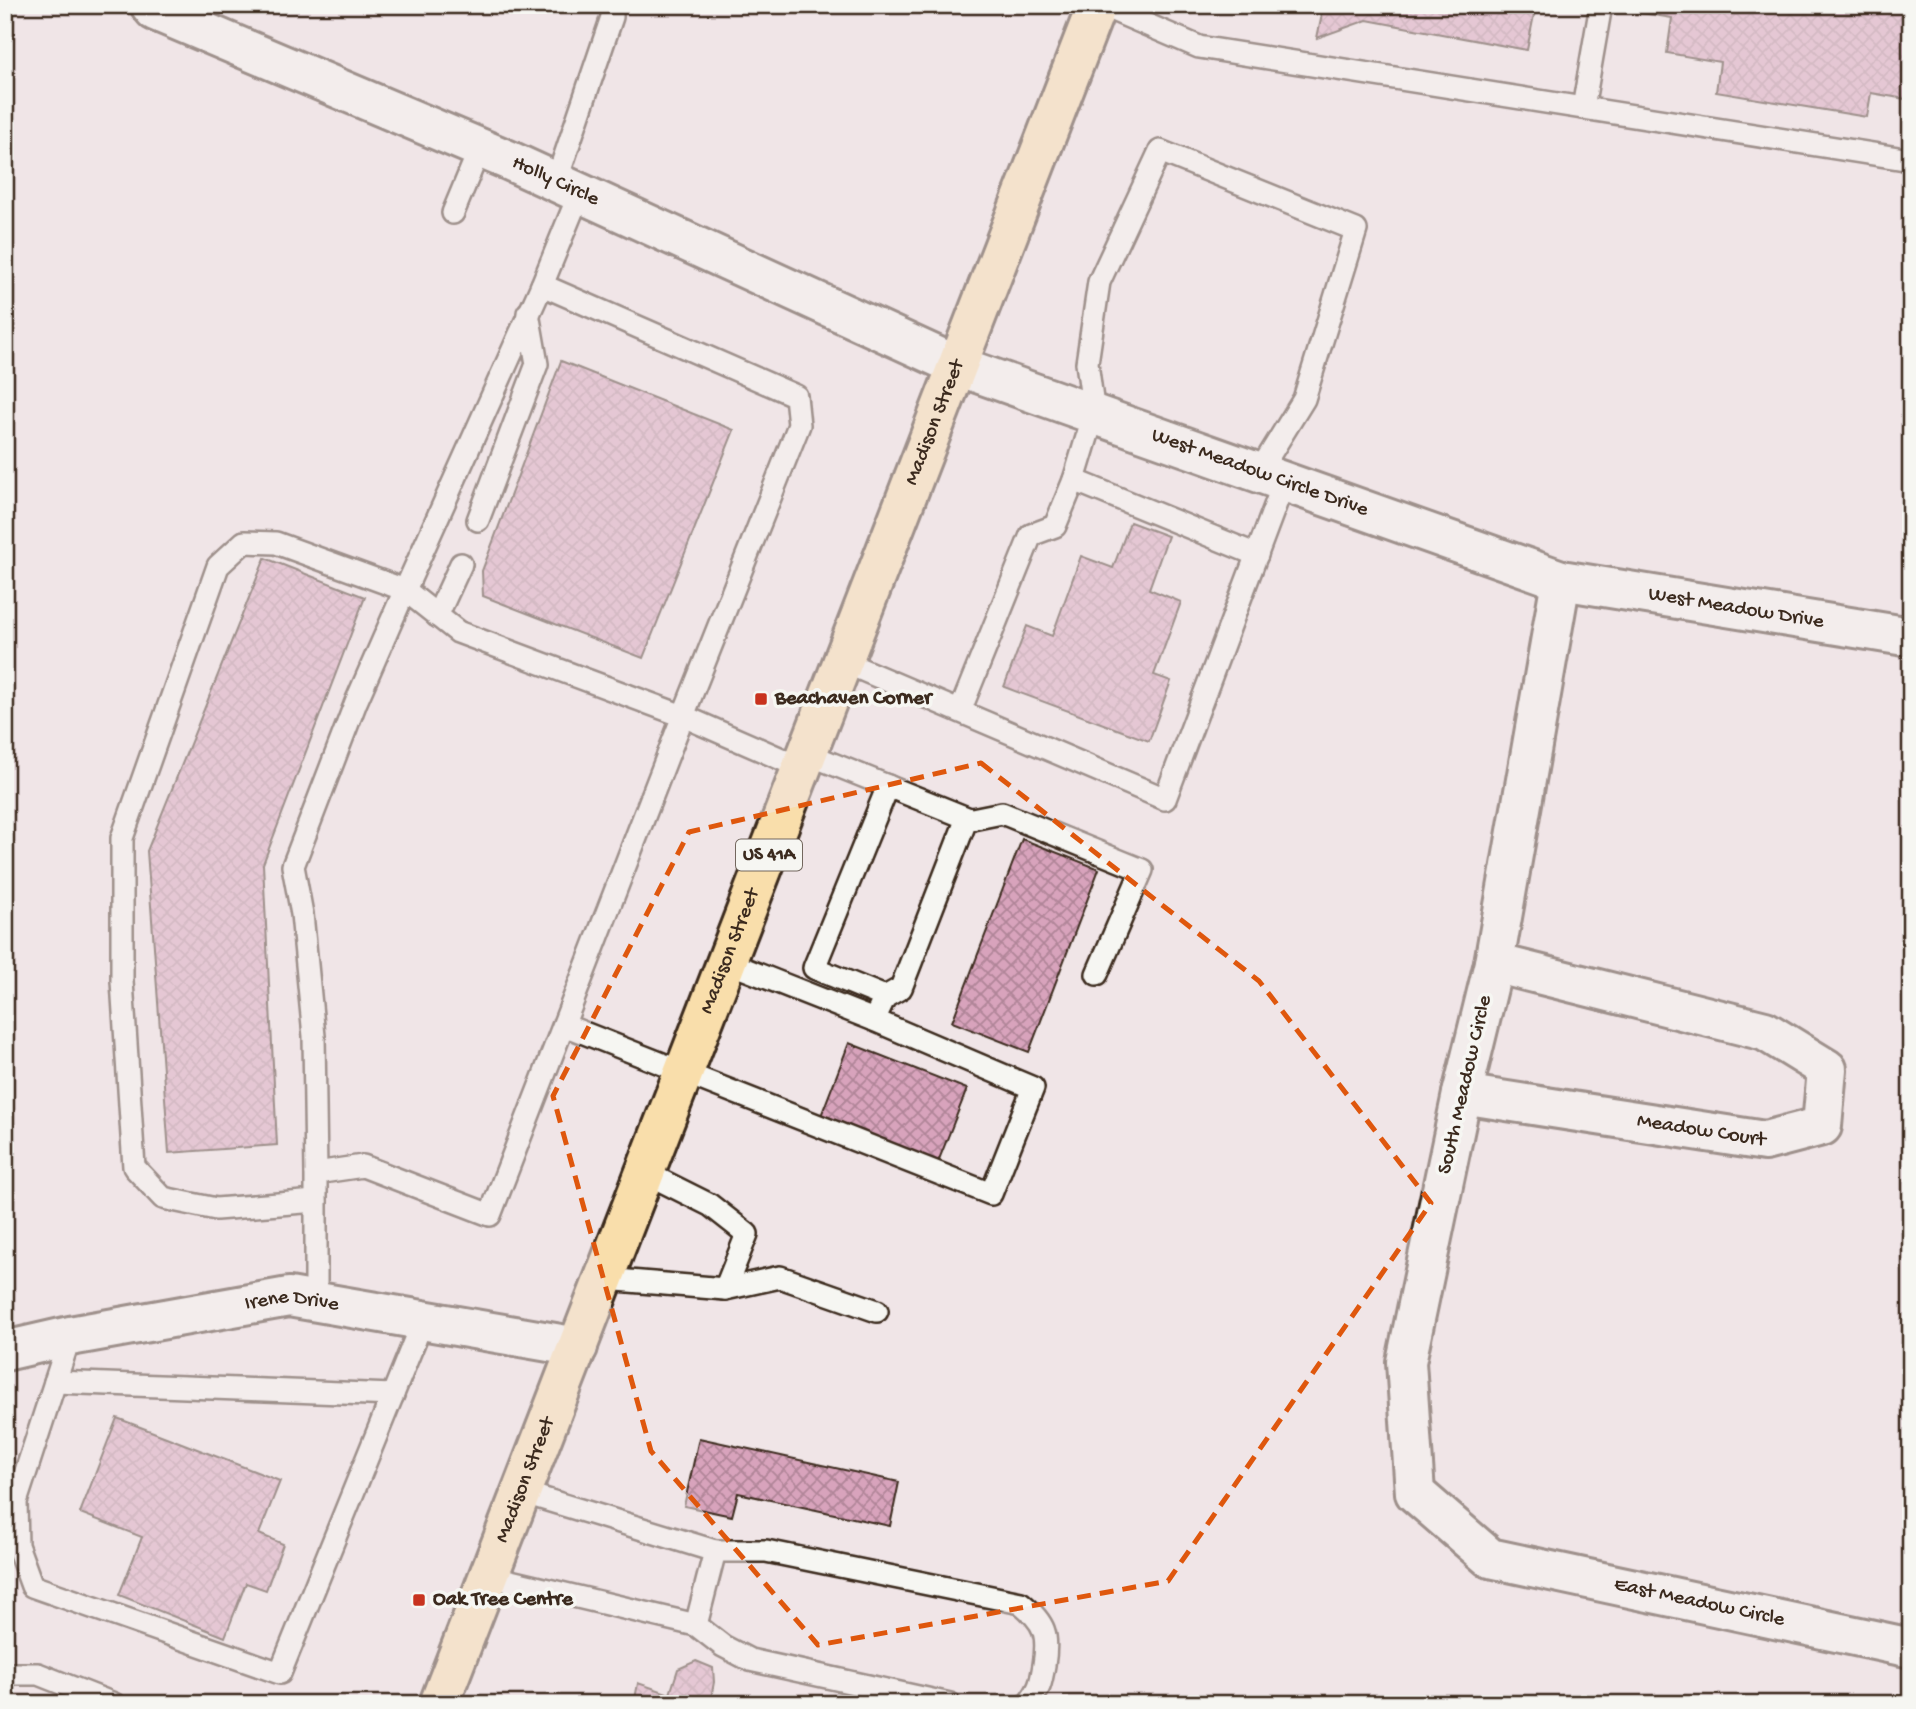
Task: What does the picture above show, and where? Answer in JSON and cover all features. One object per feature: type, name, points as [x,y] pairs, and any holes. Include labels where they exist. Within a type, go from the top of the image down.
[{"type":"main road","name":"Madison Street","points":[[439,1704],[1099,5]]},
{"type":"street","name":"Holly Circle","points":[[150,5],[155,11],[568,187],[958,366]]},
{"type":"street","name":"West Meadow Circle Drive","points":[[958,366],[1561,580]]},
{"type":"street","name":"West Meadow Drive","points":[[1561,580],[1911,637]]},
{"type":"street","name":"South Meadow Circle","points":[[1490,1558],[1415,1493],[1406,1362],[1462,1094],[1494,962],[1561,580]]},
{"type":"street","name":"Meadow Court","points":[[1462,1094],[1765,1141],[1822,1126],[1827,1069],[1765,1031],[1494,962]]},
{"type":"street","name":"Irene Drive","points":[[5,1351],[70,1336],[289,1297],[578,1347]]},
{"type":"street","name":"East Meadow Circle","points":[[1490,1558],[1911,1648]]},
{"type":"lane","points":[[316,1301],[314,1036],[302,914],[293,866],[356,702],[542,285],[612,18],[612,5]]},
{"type":"lane","points":[[1099,5],[1199,47],[1911,160]]},
{"type":"lane","points":[[1583,108],[1601,5]]},
{"type":"lane","points":[[453,213],[480,148]]},
{"type":"lane","points":[[844,662],[1165,799],[1257,555],[1272,477],[1304,399],[1356,230],[1160,151],[1100,282],[1087,363],[1094,414],[1074,480],[1055,526],[1031,535],[960,711]]},
{"type":"lane","points":[[316,1173],[363,1166],[489,1215],[683,716],[800,425],[796,396],[542,285]]},
{"type":"lane","points":[[478,520],[537,364],[528,313]]},
{"type":"lane","points":[[1074,480],[1257,555]]},
{"type":"lane","points":[[316,1201],[216,1209],[163,1198],[134,1167],[122,981],[122,838],[218,566],[244,542],[276,542],[405,590],[458,632],[805,761],[888,786],[967,820]]},
{"type":"lane","points":[[438,616],[461,564]]},
{"type":"lane","points":[[885,997],[814,968],[888,786]]},
{"type":"lane","points":[[967,820],[1002,813],[1142,870],[1097,974]]},
{"type":"lane","points":[[874,1020],[885,997],[901,988],[967,820]]},
{"type":"lane","points":[[564,1025],[991,1194],[1033,1087],[727,962]]},
{"type":"lane","points":[[646,1173],[710,1205],[747,1234],[725,1289]]},
{"type":"lane","points":[[605,1279],[725,1289],[780,1277],[877,1311]]},
{"type":"lane","points":[[70,1336],[16,1502],[17,1545],[32,1586],[280,1673],[423,1320]]},
{"type":"lane","points":[[55,1382],[393,1395]]},
{"type":"lane","points":[[521,1492],[715,1551],[766,1551],[1021,1603],[1036,1615],[1048,1642],[1040,1690],[1028,1704]]},
{"type":"lane","points":[[696,1625],[715,1551]]},
{"type":"lane","points":[[489,1576],[696,1625],[723,1646],[750,1660],[950,1704]]},
{"type":"lane","points":[[5,1674],[38,1674],[114,1704]]},
{"type":"highlighted area","points":[[981,763],[1259,981],[1431,1203],[1168,1581],[818,1645],[651,1451],[553,1096],[689,832]]},
{"type":"building","points":[[1324,5],[1536,5],[1527,50],[1367,20],[1317,38]]},
{"type":"building","points":[[1624,5],[1911,5],[1911,100],[1871,93],[1867,117],[1716,92],[1720,62],[1667,53],[1672,18],[1623,10]]},
{"type":"building","points":[[561,361],[734,430],[643,658],[483,596],[482,571]]},
{"type":"building","points":[[1130,522],[1168,536],[1149,589],[1181,602],[1154,675],[1171,681],[1149,741],[1004,687],[1027,626],[1052,636],[1081,556],[1113,568]]},
{"type":"building","points":[[265,558],[365,597],[263,864],[277,1145],[169,1153],[147,851]]},
{"type":"building","points":[[1022,839],[1099,869],[1029,1052],[952,1022]]},
{"type":"building","points":[[849,1043],[967,1089],[938,1162],[821,1116]]},
{"type":"building","points":[[117,1418],[280,1481],[259,1534],[283,1544],[266,1590],[246,1583],[225,1637],[119,1595],[142,1537],[80,1513]]},
{"type":"building","points":[[699,1438],[899,1482],[890,1526],[738,1493],[732,1516],[684,1506]]},
{"type":"building","points":[[696,1661],[713,1668],[711,1698],[742,1704],[634,1704],[638,1683],[670,1694],[678,1669]]},
{"type":"place","name":"Beachaven Corner","points":[[761,699]]},
{"type":"place","name":"Oak Tree Centre","points":[[419,1600]]}]
